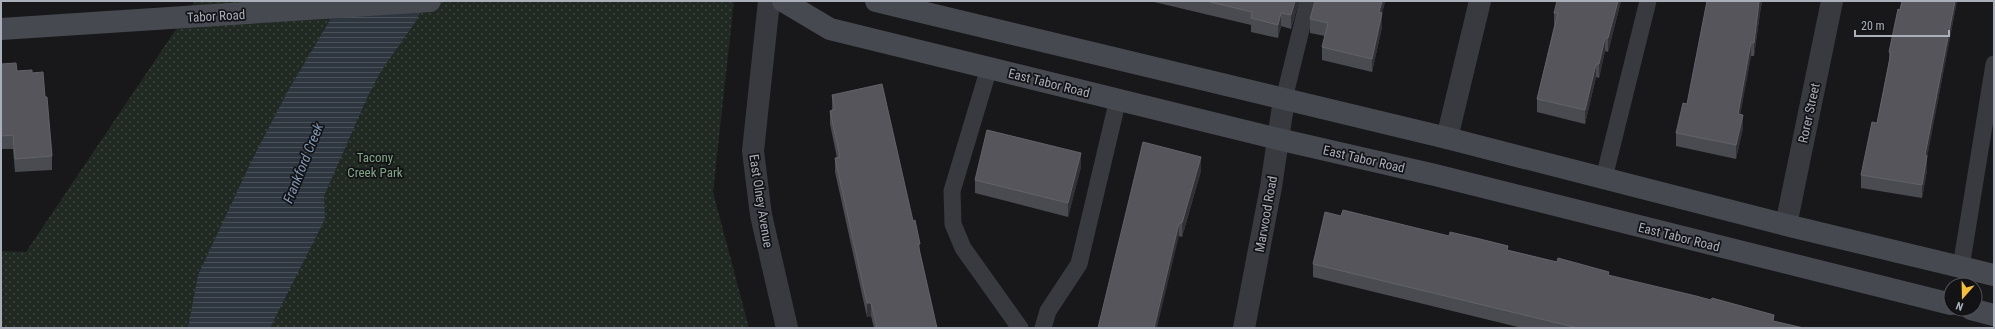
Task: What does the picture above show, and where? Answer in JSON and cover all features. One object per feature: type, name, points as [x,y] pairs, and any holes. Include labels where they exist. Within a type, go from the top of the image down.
[{"type":"street","name":"Tabor Road","points":[[1,29],[327,9],[430,1]]},
{"type":"street","name":"East Olney Avenue","points":[[769,1],[753,151],[761,215],[786,328]]},
{"type":"street","name":"East Tabor Road","points":[[783,1],[830,30],[1278,139],[1435,175],[1943,302]]},
{"type":"street","points":[[876,1],[1447,138],[1786,225],[1994,275]]},
{"type":"street","points":[[1447,138],[1480,1]]},
{"type":"street","name":"Rorer Street","points":[[1786,225],[1832,1]]},
{"type":"street","name":"Marwood Road","points":[[1244,328],[1271,187],[1284,99]]},
{"type":"street","points":[[1983,312],[1994,315]]},
{"type":"lane","points":[[1284,99],[1308,1]]},
{"type":"lane","points":[[1604,178],[1648,1]]},
{"type":"lane","points":[[1961,267],[1994,64]]},
{"type":"lane","points":[[989,68],[952,191],[953,224],[963,248],[1020,328]]},
{"type":"lane","points":[[1043,328],[1048,311],[1079,264],[1118,99]]},
{"type":"green space","name":"Tacony Creek Park","points":[[195,1],[734,1],[713,192],[749,328],[1,328],[1,251],[26,252]]},
{"type":"water","name":"Frankford Creek","points":[[426,1],[416,21],[381,71],[367,98],[324,196],[325,219],[270,328],[188,328],[198,275],[253,158],[289,89],[333,15]]},
{"type":"building","points":[[1206,1],[1295,1],[1291,15],[1281,13],[1278,25],[1251,18],[1252,12]]},
{"type":"building","points":[[1315,1],[1382,1],[1379,12],[1382,13],[1372,59],[1322,47],[1328,23],[1310,19]]},
{"type":"building","points":[[1557,1],[1618,1],[1608,38],[1605,38],[1599,64],[1596,64],[1585,110],[1537,99],[1558,13],[1554,13]]},
{"type":"building","points":[[1707,1],[1759,1],[1754,43],[1751,42],[1738,114],[1743,115],[1736,145],[1676,133],[1683,103],[1687,104]]},
{"type":"building","points":[[1902,1],[1955,1],[1925,155],[1927,156],[1922,185],[1861,175],[1872,122],[1877,123],[1891,53],[1889,52],[1898,9],[1900,10]]},
{"type":"building","points":[[16,63],[17,71],[32,70],[32,73],[43,72],[45,97],[47,97],[52,156],[15,159],[13,135],[1,136],[1,64]]},
{"type":"building","points":[[882,84],[913,221],[915,220],[920,244],[918,244],[937,328],[877,328],[871,303],[867,303],[835,158],[840,157],[830,111],[835,109],[832,95]]},
{"type":"building","points":[[987,130],[1081,153],[1068,203],[975,180]]},
{"type":"building","points":[[1143,142],[1201,157],[1182,223],[1179,223],[1154,328],[1098,328]]},
{"type":"building","points":[[1343,210],[1449,236],[1450,232],[1480,239],[1508,246],[1507,250],[1557,262],[1558,258],[1609,272],[1608,275],[1711,300],[1712,298],[1774,315],[1773,321],[1804,328],[1578,328],[1313,264],[1325,212],[1341,216]]}]
